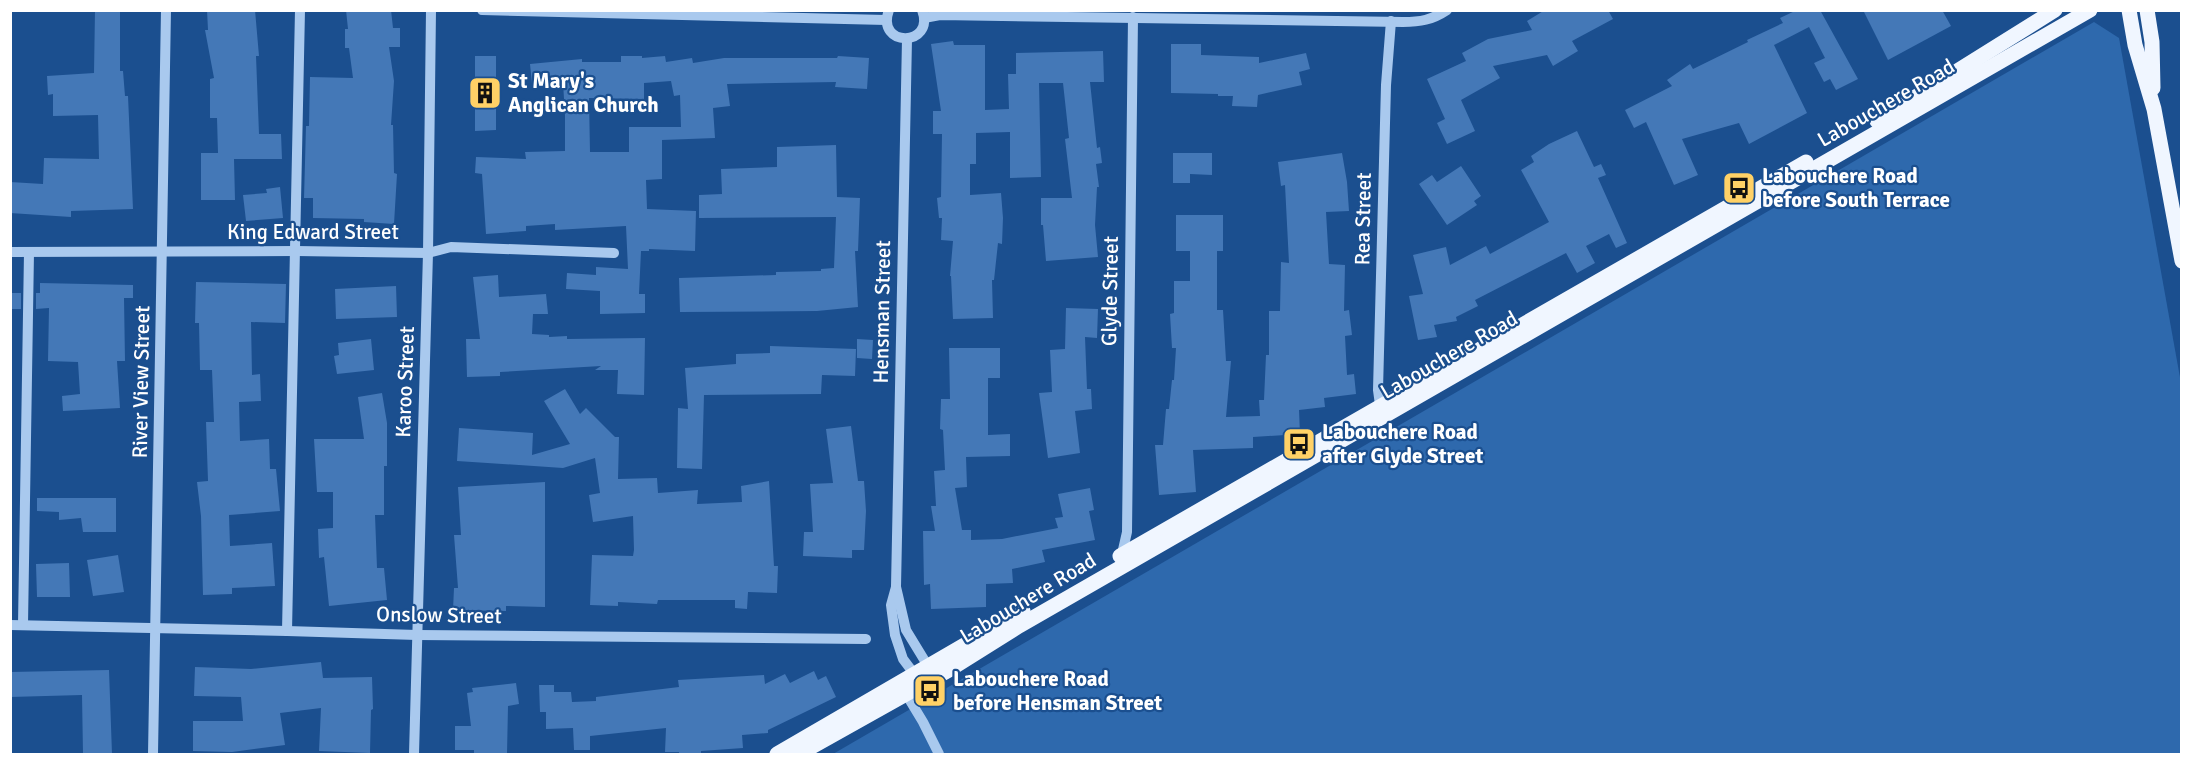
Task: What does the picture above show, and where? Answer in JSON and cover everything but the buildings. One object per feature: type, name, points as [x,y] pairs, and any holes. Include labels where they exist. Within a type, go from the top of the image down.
[{"type":"main road","name":"Labouchere Road","points":[[1382,412],[1868,127],[2055,10]]},
{"type":"main road","name":"Labouchere Road","points":[[777,754],[925,676],[1124,559],[1751,206],[2090,10]]},
{"type":"main road","points":[[2129,10],[2135,45],[2154,109],[2181,261]]},
{"type":"main road","points":[[2147,10],[2152,42],[2154,109]]},
{"type":"main road","name":"Labouchere Road","points":[[799,754],[903,688]]},
{"type":"street","name":"River View Street","points":[[153,754],[166,10]]},
{"type":"street","points":[[287,630],[300,10]]},
{"type":"street","name":"Karoo Street","points":[[414,754],[428,253],[431,10]]},
{"type":"street","points":[[482,10],[888,15],[889,30],[897,38],[907,39],[916,36],[922,30],[923,14],[1424,21],[1435,18],[1447,10]]},
{"type":"street","name":"Glyde Street","points":[[1124,559],[1127,532],[1133,17]]},
{"type":"street","name":"Rea Street","points":[[1382,412],[1378,390],[1386,85],[1391,21]]},
{"type":"street","name":"Hensman Street","points":[[907,39],[896,587],[906,630],[925,676]]},
{"type":"street","name":"King Edward Street","points":[[10,252],[296,250],[428,253],[451,247],[614,253]]},
{"type":"street","points":[[23,625],[29,252]]},
{"type":"street","name":"Hensman Street","points":[[896,587],[891,605],[895,635],[903,659],[925,676]]},
{"type":"street","name":"Onslow Street","points":[[10,625],[287,630],[417,635],[866,639]]},
{"type":"street","points":[[903,688],[939,754]]},
{"type":"shaded area","points":[[2094,22],[2119,38],[2181,383],[2181,754],[833,754]]},
{"type":"place","name":"St Mary's Anglican Church","points":[[485,93]]},
{"type":"place","name":"Labouchere Road before South Terrace","points":[[1739,188]]},
{"type":"place","name":"Labouchere Road after Glyde Street","points":[[1299,444]]},
{"type":"place","name":"Labouchere Road before Hensman Street","points":[[930,691]]}]
